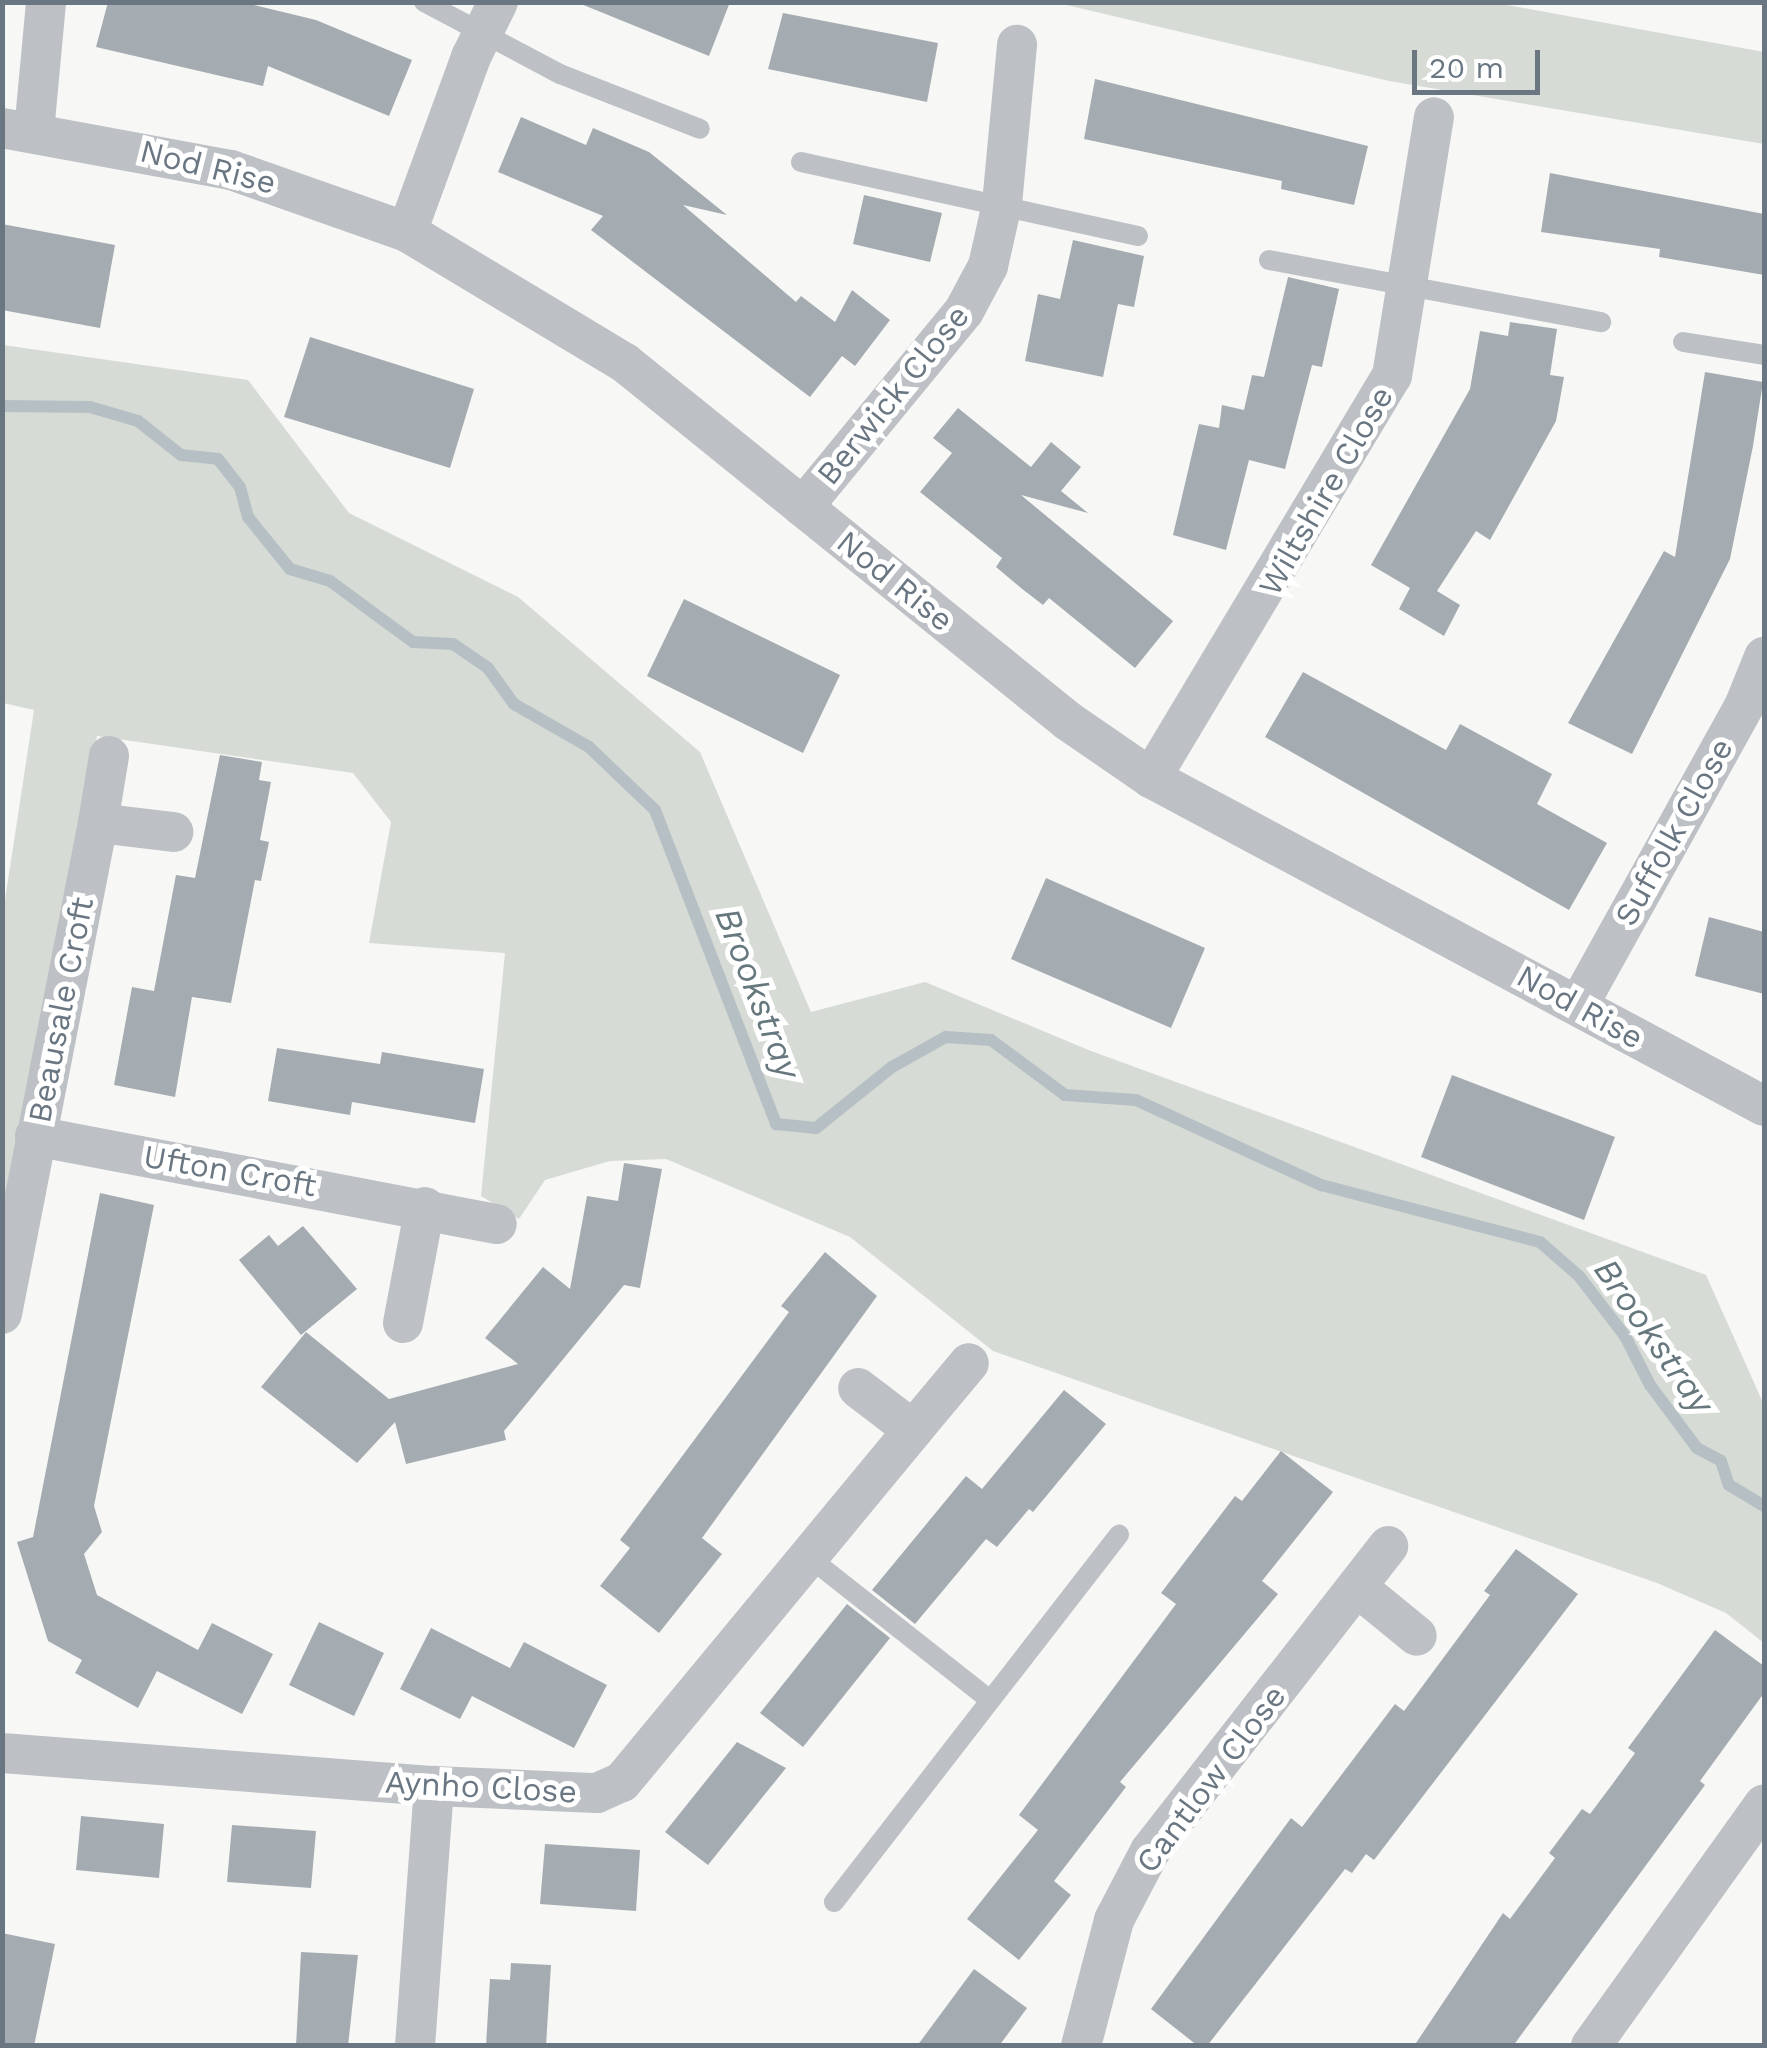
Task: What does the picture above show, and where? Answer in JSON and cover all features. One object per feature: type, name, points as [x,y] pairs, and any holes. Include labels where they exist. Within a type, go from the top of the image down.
[{"type":"street","points":[[18,130],[46,2]]},
{"type":"street","points":[[407,232],[491,17]]},
{"type":"street","name":"Berwick Close","points":[[803,507],[964,311],[988,266],[1002,204],[1017,45]]},
{"type":"street","name":"Wiltshire Close","points":[[1152,778],[1375,411],[1392,376],[1434,117]]},
{"type":"street","name":"Nod Rise","points":[[18,130],[231,170],[407,232],[624,363],[1068,721],[1152,778],[1251,837],[1579,1004],[1764,1106]]},
{"type":"street","name":"Suffolk Close","points":[[1579,1004],[1745,704],[1764,658]]},
{"type":"street","name":"Beausale Croft","points":[[2,1314],[109,756]]},
{"type":"street","points":[[98,823],[173,832]]},
{"type":"street","name":"Ufton Croft","points":[[35,1136],[425,1207],[497,1224]]},
{"type":"street","points":[[403,1322],[425,1207]]},
{"type":"street","name":"Aynho Close","points":[[2,1753],[434,1786],[597,1792],[622,1782],[969,1363]]},
{"type":"street","points":[[858,1388],[913,1430]]},
{"type":"street","name":"Cantlow Close","points":[[1081,2046],[1114,1920],[1150,1851],[1388,1546]]},
{"type":"street","points":[[1357,1586],[1417,1636]]},
{"type":"street","points":[[416,2046],[434,1786]]},
{"type":"street","points":[[1591,2046],[1764,1804]]},
{"type":"lane","points":[[424,2],[491,17],[560,74],[700,130]]},
{"type":"lane","points":[[801,162],[1138,236]]},
{"type":"lane","points":[[1269,260],[1601,322]]},
{"type":"lane","points":[[1683,342],[1764,356]]},
{"type":"lane","points":[[834,1902],[1118,1534]]},
{"type":"lane","points":[[810,1558],[990,1700]]},
{"type":"shaded area","points":[[1058,3],[1496,3],[1764,52],[1764,144],[1389,81]]},
{"type":"shaded area","points":[[3,345],[248,380],[349,513],[518,597],[700,752],[811,1012],[925,982],[1091,1051],[1706,1275],[1764,1405],[1764,1643],[1726,1613],[1657,1583],[993,1351],[850,1237],[666,1159],[610,1161],[545,1180],[519,1219],[481,1196],[505,953],[369,943],[391,822],[353,773],[97,736],[3,1256],[3,913],[34,710],[3,703]]},
{"type":"building","points":[[108,2],[242,2],[316,20],[412,60],[389,116],[268,66],[263,86],[96,47]]},
{"type":"building","points":[[576,2],[730,2],[709,56]]},
{"type":"building","points":[[783,13],[938,43],[927,102],[768,69]]},
{"type":"building","points":[[1095,79],[1368,146],[1354,205],[1281,189],[1282,181],[1084,139]]},
{"type":"building","points":[[521,117],[586,145],[593,128],[649,152],[727,215],[683,205],[796,302],[801,296],[835,322],[852,290],[890,320],[855,366],[842,356],[810,397],[591,230],[603,216],[498,172]]},
{"type":"building","points":[[1550,173],[1764,214],[1764,275],[1659,257],[1660,249],[1541,232]]},
{"type":"building","points":[[864,195],[942,213],[930,262],[853,244]]},
{"type":"building","points":[[2,224],[115,245],[100,328],[2,310]]},
{"type":"building","points":[[1073,240],[1144,256],[1134,307],[1118,304],[1103,377],[1025,361],[1038,294],[1060,299]]},
{"type":"building","points":[[1288,277],[1339,289],[1322,367],[1312,365],[1285,469],[1249,460],[1226,550],[1173,535],[1199,424],[1219,428],[1222,405],[1244,410],[1252,375],[1264,377]]},
{"type":"building","points":[[1510,322],[1557,329],[1550,375],[1564,377],[1556,421],[1490,540],[1476,531],[1437,591],[1460,605],[1444,636],[1399,609],[1410,588],[1371,565],[1470,389],[1480,331],[1508,336]]},
{"type":"building","points":[[310,337],[474,389],[450,468],[284,417]]},
{"type":"building","points":[[1705,372],[1763,382],[1753,446],[1730,559],[1632,754],[1568,723],[1664,551],[1675,557]]},
{"type":"building","points":[[958,408],[1031,467],[1051,442],[1081,467],[1061,491],[1088,513],[1021,495],[1173,621],[1135,668],[1049,598],[1043,605],[1021,588],[996,567],[1002,558],[920,492],[952,453],[933,438]]},
{"type":"building","points":[[684,599],[840,675],[803,753],[647,676]]},
{"type":"building","points":[[1303,672],[1446,750],[1460,724],[1552,774],[1537,804],[1607,843],[1569,910],[1265,737]]},
{"type":"building","points":[[220,755],[262,762],[259,780],[271,782],[260,840],[269,842],[261,881],[255,880],[231,1003],[192,997],[175,1097],[114,1085],[132,987],[154,991],[176,875],[195,878]]},
{"type":"building","points":[[1046,878],[1205,948],[1171,1028],[1011,959]]},
{"type":"building","points":[[1709,917],[1764,932],[1764,994],[1695,976]]},
{"type":"building","points":[[277,1048],[380,1064],[382,1052],[484,1069],[475,1123],[352,1102],[350,1115],[268,1101]]},
{"type":"building","points":[[1452,1075],[1615,1137],[1584,1220],[1421,1157]]},
{"type":"building","points":[[624,1163],[662,1169],[640,1288],[624,1285],[504,1431],[506,1440],[406,1464],[395,1422],[357,1463],[261,1387],[306,1332],[389,1399],[518,1364],[485,1338],[543,1267],[570,1289],[587,1196],[618,1201]]},
{"type":"building","points":[[100,1193],[154,1205],[94,1506],[102,1532],[84,1554],[97,1595],[198,1650],[212,1623],[273,1654],[242,1714],[157,1671],[138,1708],[75,1673],[82,1660],[48,1641],[17,1542],[33,1537]]},
{"type":"building","points":[[303,1226],[357,1289],[301,1335],[239,1260],[269,1235],[278,1246]]},
{"type":"building","points":[[825,1252],[877,1296],[702,1538],[722,1554],[659,1633],[600,1586],[630,1548],[620,1540],[789,1312],[781,1306]]},
{"type":"building","points":[[1064,1390],[1106,1424],[1033,1512],[1029,1509],[997,1547],[986,1539],[915,1624],[872,1590],[966,1476],[982,1489]]},
{"type":"building","points":[[1281,1451],[1333,1492],[1262,1581],[1278,1594],[1120,1782],[1126,1787],[1054,1881],[1071,1895],[1019,1960],[967,1919],[1038,1830],[1019,1815],[1176,1604],[1161,1593],[1235,1496],[1242,1501]]},
{"type":"building","points":[[1516,1549],[1578,1594],[1374,1860],[1366,1854],[1352,1873],[1345,1869],[1207,2046],[1198,2046],[1151,2009],[1291,1818],[1302,1827],[1395,1704],[1404,1711],[1490,1595],[1484,1591]]},
{"type":"building","points":[[847,1604],[890,1638],[803,1747],[760,1713]]},
{"type":"building","points":[[319,1622],[384,1653],[354,1716],[289,1685]]},
{"type":"building","points":[[431,1628],[510,1668],[524,1642],[607,1685],[574,1748],[472,1696],[460,1719],[400,1689]]},
{"type":"building","points":[[1715,1630],[1764,1666],[1764,1693],[1700,1781],[1705,1785],[1513,2046],[1414,2046],[1503,1913],[1510,1919],[1555,1858],[1549,1853],[1582,1809],[1590,1814],[1635,1753],[1628,1748]]},
{"type":"building","points":[[737,1742],[786,1768],[708,1865],[665,1832]]},
{"type":"building","points":[[81,1816],[164,1824],[159,1878],[76,1870]]},
{"type":"building","points":[[232,1825],[316,1831],[311,1888],[227,1882]]},
{"type":"building","points":[[545,1844],[640,1850],[636,1911],[540,1904]]},
{"type":"building","points":[[2,1933],[55,1944],[34,2046],[2,2046]]},
{"type":"building","points":[[301,1952],[358,1955],[348,2046],[296,2046]]},
{"type":"building","points":[[511,1963],[551,1965],[546,2046],[486,2046],[490,1979],[510,1980]]},
{"type":"building","points":[[974,1969],[1027,2008],[999,2046],[917,2046]]},
{"type":"waterway","name":"Brookstray","points":[[2,406],[90,407],[138,421],[181,455],[218,459],[240,487],[248,517],[290,569],[330,581],[413,642],[453,644],[488,668],[514,704],[589,747],[655,810],[776,1124],[816,1128],[892,1067],[946,1037],[991,1040],[1065,1095],[1136,1100],[1321,1185],[1540,1242],[1579,1276],[1625,1336],[1650,1385],[1697,1448],[1721,1461],[1729,1485],[1764,1506]]}]
